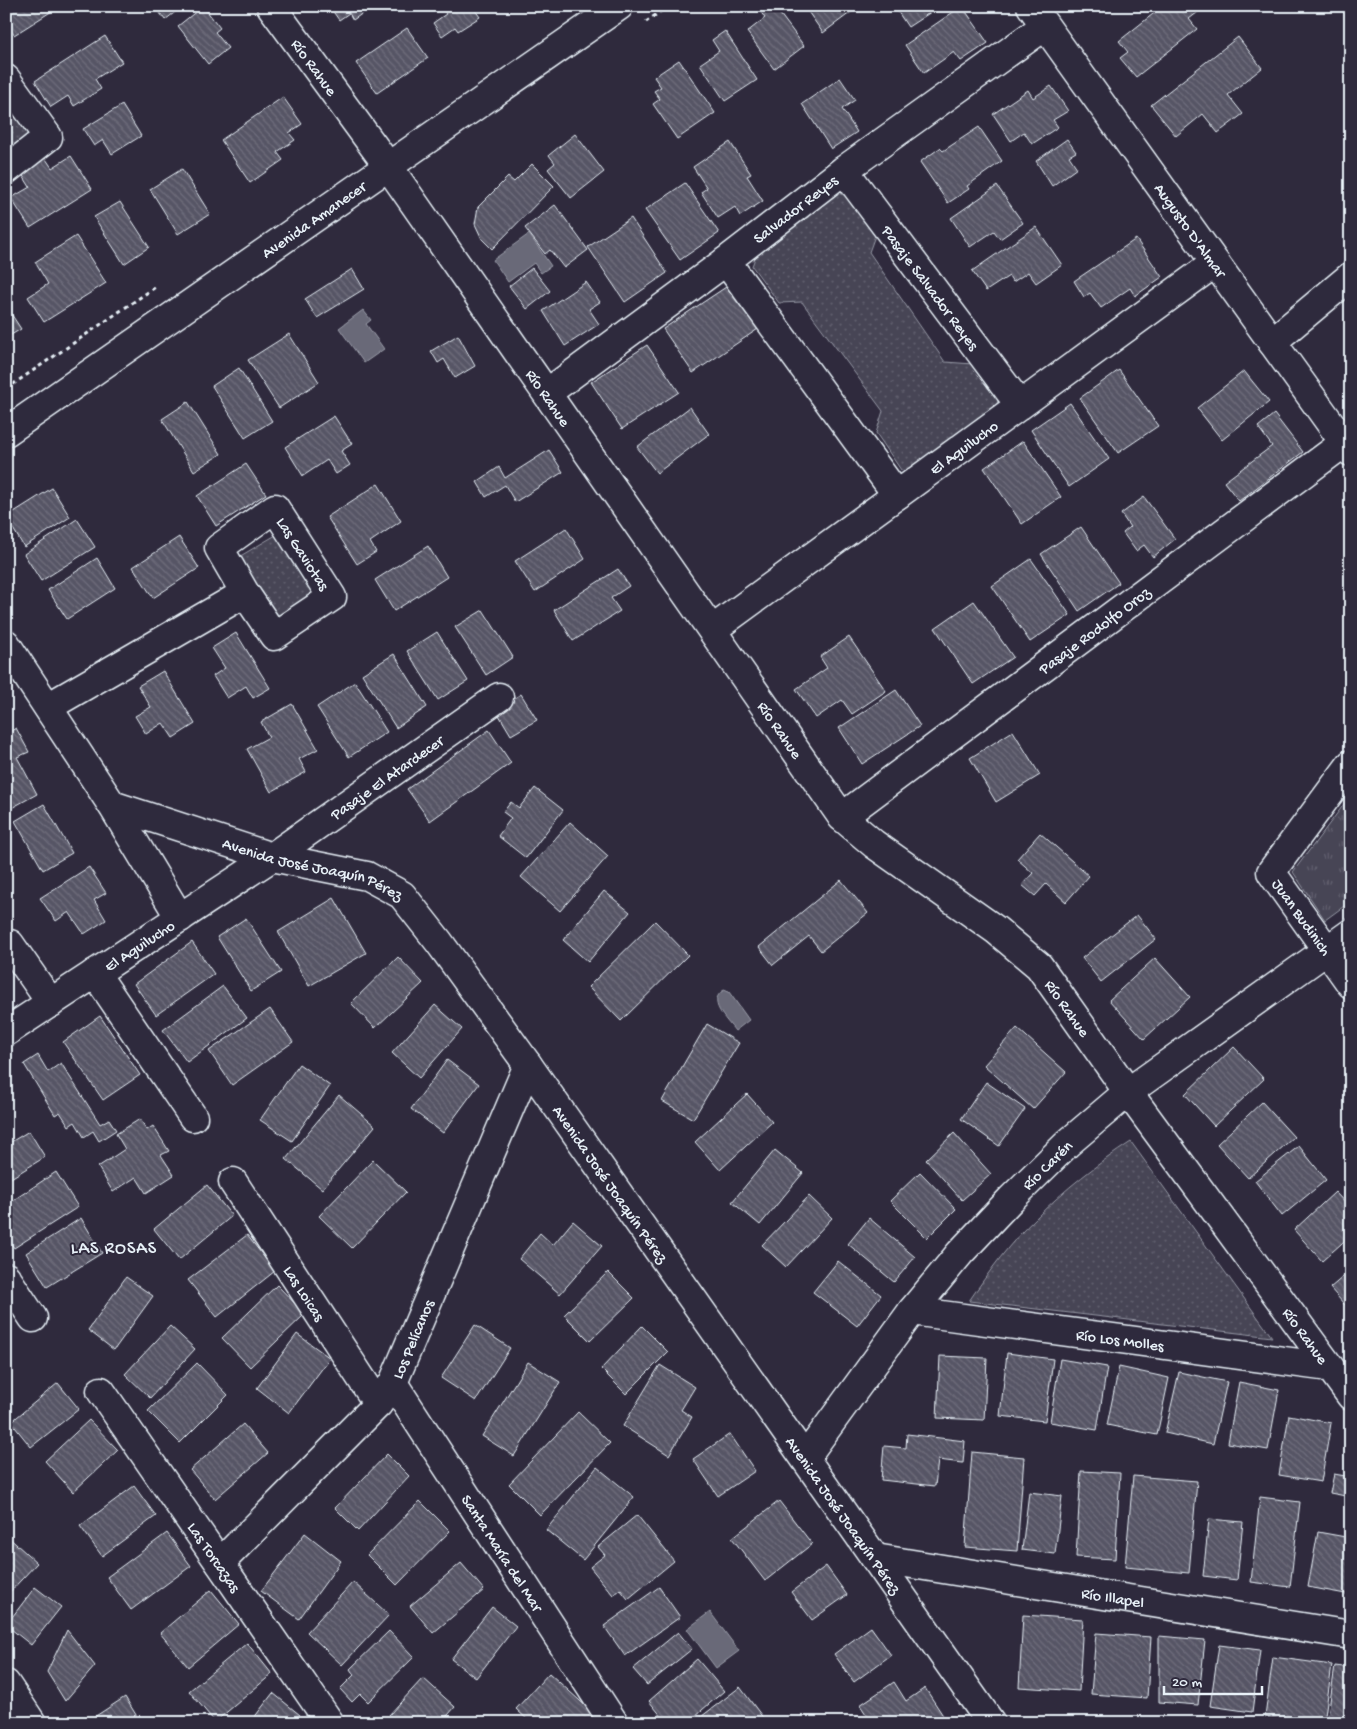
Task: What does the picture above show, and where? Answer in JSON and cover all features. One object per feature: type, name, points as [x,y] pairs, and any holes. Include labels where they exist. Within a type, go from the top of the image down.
[{"type":"street","name":"Río Rahue","points":[[271,6],[388,166],[842,817],[874,844],[996,930],[1038,966],[1351,1396]]},
{"type":"street","name":"Avenida Amanecer","points":[[6,432],[619,6]]},
{"type":"street","name":"Salvador Reyes","points":[[547,393],[726,261],[1038,16]]},
{"type":"street","name":"Augusto D'Almar","points":[[1038,16],[1348,448]]},
{"type":"street","points":[[6,79],[48,137],[6,170]]},
{"type":"street","name":"Pasaje Salvador Reyes","points":[[844,170],[1019,404]]},
{"type":"street","points":[[726,261],[897,496]]},
{"type":"street","name":"El Aguilucho","points":[[712,630],[897,496],[1019,404],[1215,263]]},
{"type":"street","points":[[1272,342],[1351,276]]},
{"type":"street","name":"Pasaje Rodolfo Oroz","points":[[842,817],[1348,448]]},
{"type":"street","name":"Las Gaviotas","points":[[275,508],[332,596],[274,636],[245,593],[219,548],[275,508]]},
{"type":"street","points":[[48,708],[245,593]]},
{"type":"street","points":[[8,648],[112,805],[180,918]]},
{"type":"street","name":"Pasaje El Atardecer","points":[[272,857],[499,697]]},
{"type":"street","name":"Juan Budinich","points":[[1351,764],[1271,872],[1351,984]]},
{"type":"street","name":"Avenida José Joaquín Pérez","points":[[112,805],[272,857],[367,876],[402,895],[439,942],[528,1065],[991,1723]]},
{"type":"street","name":"El Aguilucho","points":[[6,1032],[272,857]]},
{"type":"street","name":"Río Carén","points":[[805,1458],[912,1311],[960,1253],[1011,1198],[1068,1143],[1128,1092],[1351,934]]},
{"type":"street","points":[[6,946],[10,944],[51,1003]]},
{"type":"street","points":[[95,973],[193,1117]]},
{"type":"street","name":"Los Pelícanos","points":[[220,1562],[385,1394],[528,1065]]},
{"type":"street","name":"Las Loicas","points":[[233,1182],[385,1394]]},
{"type":"street","points":[[6,1277],[33,1318]]},
{"type":"street","name":"Río Los Molles","points":[[912,1311],[1329,1367]]},
{"type":"street","name":"Las Torcazas","points":[[102,1391],[330,1723]]},
{"type":"street","name":"Santa María del Mar","points":[[385,1394],[614,1723]]},
{"type":"street","name":"Río Illapel","points":[[875,1558],[1351,1635]]},
{"type":"street","points":[[6,1684],[32,1723]]},
{"type":"green space","points":[[6,98],[28,131],[26,143],[6,155]]},
{"type":"green space","points":[[837,193],[852,197],[876,233],[869,252],[945,362],[973,364],[998,399],[995,416],[914,473],[901,470],[876,433],[883,411],[802,302],[779,303],[752,266],[758,250]]},
{"type":"green space","points":[[281,532],[314,584],[309,600],[286,619],[274,616],[237,558]]},
{"type":"green space","points":[[1351,795],[1351,901],[1325,920],[1293,872]]},
{"type":"green space","points":[[1131,1142],[1272,1337],[969,1301],[1000,1258],[1026,1227],[1082,1177]]},
{"type":"water","points":[[529,234],[551,266],[541,273],[534,263],[508,282],[493,260]]},
{"type":"water","points":[[363,310],[371,320],[366,324],[384,349],[364,363],[339,328]]},
{"type":"water","points":[[724,990],[729,992],[749,1020],[735,1031],[717,1005],[719,994]]},
{"type":"water","points":[[710,1612],[739,1651],[716,1668],[687,1629]]},
{"type":"building","points":[[12,6],[60,6],[14,35],[6,23],[6,10]]},
{"type":"building","points":[[155,6],[183,6],[165,20]]},
{"type":"building","points":[[203,6],[220,28],[215,32],[228,48],[208,64],[178,26]]},
{"type":"building","points":[[329,6],[373,6],[353,20],[349,13],[339,20]]},
{"type":"building","points":[[441,6],[472,6],[480,17],[458,31],[455,27],[442,36],[433,23],[446,14]]},
{"type":"building","points":[[760,6],[774,6],[804,46],[774,69],[747,32],[765,18],[758,8]]},
{"type":"building","points":[[804,6],[857,6],[858,7],[823,33]]},
{"type":"building","points":[[894,6],[936,6],[937,8],[908,27]]},
{"type":"building","points":[[962,6],[988,43],[961,61],[954,52],[924,73],[905,45]]},
{"type":"building","points":[[1163,6],[1200,6],[1202,9],[1189,19],[1197,29],[1136,77],[1120,58],[1128,52],[1119,41]]},
{"type":"building","points":[[407,28],[428,58],[377,93],[356,63]]},
{"type":"building","points":[[725,31],[757,80],[725,101],[700,64],[719,51],[712,40]]},
{"type":"building","points":[[105,36],[122,62],[95,79],[101,89],[74,106],[68,96],[51,107],[35,81]]},
{"type":"building","points":[[1238,37],[1262,68],[1228,95],[1243,114],[1218,133],[1203,114],[1176,136],[1151,105]]},
{"type":"building","points":[[679,60],[715,113],[677,139],[653,104],[660,99],[654,91],[661,87],[654,77]]},
{"type":"building","points":[[840,78],[855,100],[842,109],[857,132],[831,149],[802,104]]},
{"type":"building","points":[[1051,86],[1068,111],[1053,120],[1058,127],[1032,144],[1024,132],[1011,141],[993,114],[1028,90],[1033,98]]},
{"type":"building","points":[[283,97],[302,124],[289,133],[295,140],[277,152],[283,160],[250,183],[221,140]]},
{"type":"building","points":[[122,105],[141,136],[112,154],[103,140],[94,146],[83,129]]},
{"type":"building","points":[[979,127],[1002,161],[967,186],[969,189],[948,203],[920,162],[940,148],[943,151]]},
{"type":"building","points":[[575,134],[604,172],[571,198],[548,169],[555,163],[549,155]]},
{"type":"building","points":[[1067,139],[1076,152],[1069,156],[1077,168],[1052,186],[1036,161]]},
{"type":"building","points":[[730,142],[751,174],[747,176],[763,201],[740,216],[735,207],[718,218],[701,192],[707,188],[693,167]]},
{"type":"building","points":[[44,156],[52,168],[71,156],[92,189],[30,228],[11,198],[30,187],[20,171]]},
{"type":"building","points":[[532,164],[554,186],[492,249],[482,239],[475,224],[478,207],[508,177],[514,182]]},
{"type":"building","points":[[182,169],[210,214],[178,234],[150,189]]},
{"type":"building","points":[[685,183],[719,233],[680,260],[645,210]]},
{"type":"building","points":[[997,186],[1023,223],[1000,239],[994,231],[970,247],[951,218]]},
{"type":"building","points":[[120,202],[149,247],[124,264],[94,217]]},
{"type":"building","points":[[555,205],[588,250],[564,268],[550,250],[545,254],[525,228]]},
{"type":"building","points":[[631,218],[667,273],[625,302],[588,247]]},
{"type":"building","points":[[1036,227],[1062,265],[1036,283],[1028,272],[1013,282],[1009,276],[986,291],[972,271]]},
{"type":"building","points":[[76,236],[106,283],[44,322],[28,297],[48,284],[35,262]]},
{"type":"building","points":[[1136,239],[1162,277],[1135,296],[1130,288],[1101,308],[1090,293],[1084,297],[1074,281]]},
{"type":"building","points":[[532,268],[550,291],[527,309],[509,286]]},
{"type":"building","points":[[352,269],[364,289],[317,318],[305,299]]},
{"type":"building","points":[[586,282],[600,302],[589,309],[599,324],[565,346],[543,311]]},
{"type":"building","points":[[732,283],[761,327],[693,373],[663,329]]},
{"type":"building","points":[[6,306],[21,329],[6,338]]},
{"type":"building","points":[[289,334],[319,382],[279,408],[248,360]]},
{"type":"building","points":[[458,335],[475,366],[455,378],[444,359],[438,363],[431,351]]},
{"type":"building","points":[[647,345],[679,392],[622,429],[591,382]]},
{"type":"building","points":[[239,368],[272,421],[245,438],[212,386]]},
{"type":"building","points":[[1119,370],[1158,426],[1118,453],[1080,398]]},
{"type":"building","points":[[1244,371],[1269,402],[1222,440],[1197,408]]},
{"type":"building","points":[[188,402],[221,454],[194,471],[162,419]]},
{"type":"building","points":[[1070,403],[1109,459],[1069,487],[1031,430]]},
{"type":"building","points":[[690,407],[709,434],[657,473],[637,447]]},
{"type":"building","points":[[1274,414],[1303,452],[1239,501],[1224,482],[1272,446],[1258,427]]},
{"type":"building","points":[[334,416],[352,444],[341,451],[350,465],[336,474],[327,460],[303,476],[285,447]]},
{"type":"building","points":[[1023,441],[1061,497],[1022,524],[984,468]]},
{"type":"building","points":[[549,450],[563,472],[515,502],[505,485],[486,497],[477,482],[499,467],[505,478]]},
{"type":"building","points":[[246,464],[266,494],[216,526],[197,496]]},
{"type":"building","points":[[378,484],[401,521],[370,542],[376,552],[357,564],[327,517]]},
{"type":"building","points":[[52,488],[70,517],[24,547],[6,517]]},
{"type":"building","points":[[1144,497],[1175,539],[1153,557],[1144,545],[1136,551],[1123,533],[1130,527],[1121,514]]},
{"type":"building","points":[[77,519],[95,547],[41,581],[24,554]]},
{"type":"building","points":[[1081,527],[1119,583],[1079,611],[1041,554]]},
{"type":"building","points":[[566,528],[585,559],[535,592],[515,561]]},
{"type":"building","points":[[179,537],[199,568],[153,598],[133,567]]},
{"type":"building","points":[[428,546],[447,577],[394,611],[375,580]]},
{"type":"building","points":[[97,558],[115,588],[67,619],[48,590]]},
{"type":"building","points":[[1031,559],[1070,615],[1030,642],[992,586]]},
{"type":"building","points":[[618,569],[629,586],[611,598],[620,611],[573,641],[554,610]]},
{"type":"building","points":[[974,601],[1013,657],[973,684],[935,628]]},
{"type":"building","points":[[483,610],[513,657],[486,675],[455,627]]},
{"type":"building","points":[[437,632],[468,681],[438,700],[407,651]]},
{"type":"building","points":[[236,633],[270,688],[253,698],[246,686],[227,698],[213,676],[225,668],[212,648]]},
{"type":"building","points":[[849,637],[886,691],[852,714],[842,700],[816,718],[796,689],[827,668],[820,657]]},
{"type":"building","points":[[394,654],[427,707],[396,728],[362,674]]},
{"type":"building","points":[[163,671],[195,724],[173,738],[163,723],[146,734],[135,716],[151,707],[138,686]]},
{"type":"building","points":[[355,682],[387,732],[349,757],[317,707]]},
{"type":"building","points":[[896,690],[920,726],[862,764],[839,728]]},
{"type":"building","points":[[521,694],[537,720],[511,735],[496,710]]},
{"type":"building","points":[[292,704],[318,749],[299,759],[306,772],[271,792],[247,749],[269,737],[261,722]]},
{"type":"building","points":[[16,728],[29,752],[17,757],[37,794],[6,811],[6,734]]},
{"type":"building","points":[[489,730],[511,763],[430,821],[407,789]]},
{"type":"building","points":[[1013,731],[1040,775],[996,802],[970,758]]},
{"type":"building","points":[[535,788],[563,810],[526,858],[498,836],[511,818],[503,812],[511,802],[519,808]]},
{"type":"building","points":[[44,804],[72,853],[43,870],[15,821]]},
{"type":"building","points":[[570,822],[608,856],[560,911],[521,877]]},
{"type":"building","points":[[1040,833],[1089,876],[1066,902],[1046,884],[1035,896],[1022,885],[1033,873],[1017,859]]},
{"type":"building","points":[[89,867],[106,893],[94,900],[106,920],[84,934],[69,912],[56,921],[40,898]]},
{"type":"building","points":[[841,880],[868,913],[821,951],[809,936],[773,965],[759,947]]},
{"type":"building","points":[[604,891],[630,912],[588,962],[563,940]]},
{"type":"building","points":[[334,898],[366,953],[309,986],[278,932]]},
{"type":"building","points":[[1137,915],[1156,939],[1101,982],[1082,958]]},
{"type":"building","points":[[246,918],[281,972],[251,991],[217,937]]},
{"type":"building","points":[[655,921],[688,955],[621,1021],[588,987]]},
{"type":"building","points":[[192,942],[214,974],[156,1015],[134,984]]},
{"type":"building","points":[[398,957],[423,983],[375,1028],[351,1003]]},
{"type":"building","points":[[1155,958],[1190,997],[1144,1039],[1109,1000]]},
{"type":"building","points":[[223,986],[247,1018],[187,1062],[163,1030]]},
{"type":"building","points":[[435,1005],[462,1029],[419,1078],[392,1053]]},
{"type":"building","points":[[270,1009],[293,1042],[232,1085],[209,1051]]},
{"type":"building","points":[[100,1016],[140,1075],[103,1100],[63,1042]]},
{"type":"building","points":[[707,1024],[739,1043],[693,1119],[662,1101]]},
{"type":"building","points":[[1017,1028],[1066,1072],[1033,1109],[984,1065]]},
{"type":"building","points":[[1234,1047],[1264,1079],[1214,1126],[1185,1094]]},
{"type":"building","points":[[38,1055],[48,1072],[61,1063],[100,1124],[109,1119],[116,1130],[99,1141],[93,1131],[84,1137],[75,1122],[69,1126],[60,1112],[55,1115],[24,1064]]},
{"type":"building","points":[[447,1060],[479,1084],[443,1133],[411,1109]]},
{"type":"building","points":[[299,1064],[330,1086],[292,1141],[260,1120]]},
{"type":"building","points":[[986,1082],[1025,1109],[999,1146],[961,1119]]},
{"type":"building","points":[[747,1094],[772,1122],[720,1170],[695,1142]]},
{"type":"building","points":[[339,1095],[375,1126],[322,1189],[286,1159]]},
{"type":"building","points":[[1262,1102],[1294,1137],[1248,1178],[1217,1144]]},
{"type":"building","points":[[140,1119],[147,1130],[153,1126],[169,1151],[161,1155],[174,1175],[146,1193],[136,1177],[113,1192],[98,1167],[125,1149],[116,1134]]},
{"type":"building","points":[[29,1131],[45,1157],[6,1181],[6,1145]]},
{"type":"building","points":[[954,1133],[991,1174],[962,1200],[926,1160]]},
{"type":"building","points":[[1299,1146],[1326,1180],[1282,1216],[1255,1181]]},
{"type":"building","points":[[775,1150],[803,1173],[760,1225],[732,1202]]},
{"type":"building","points":[[373,1160],[406,1192],[352,1248],[319,1216]]},
{"type":"building","points":[[56,1172],[78,1207],[14,1248],[6,1236],[6,1205]]},
{"type":"building","points":[[920,1172],[956,1209],[927,1238],[890,1201]]},
{"type":"building","points":[[207,1185],[232,1216],[179,1260],[154,1229]]},
{"type":"building","points":[[1335,1192],[1351,1209],[1351,1235],[1322,1261],[1294,1230]]},
{"type":"building","points":[[809,1196],[832,1218],[786,1267],[762,1245]]},
{"type":"building","points":[[81,1218],[102,1253],[47,1287],[26,1253]]},
{"type":"building","points":[[869,1218],[915,1257],[894,1282],[848,1244]]},
{"type":"building","points":[[573,1221],[602,1246],[560,1294],[519,1259],[540,1233],[553,1245]]},
{"type":"building","points":[[247,1235],[275,1271],[217,1317],[188,1280]]},
{"type":"building","points":[[838,1261],[881,1295],[857,1326],[813,1292]]},
{"type":"building","points":[[1351,1270],[1351,1312],[1330,1288]]},
{"type":"building","points":[[608,1272],[634,1298],[590,1341],[564,1315]]},
{"type":"building","points":[[126,1277],[153,1296],[114,1350],[88,1330]]},
{"type":"building","points":[[277,1285],[305,1314],[250,1367],[222,1338]]},
{"type":"building","points":[[475,1325],[510,1348],[476,1401],[441,1378]]},
{"type":"building","points":[[170,1326],[195,1349],[150,1398],[125,1374]]},
{"type":"building","points":[[642,1326],[668,1352],[626,1394],[601,1369]]},
{"type":"building","points":[[297,1334],[330,1358],[289,1413],[257,1388]]},
{"type":"building","points":[[1007,1353],[1053,1359],[1045,1421],[1000,1416]]},
{"type":"building","points":[[940,1356],[987,1358],[984,1420],[937,1418]]},
{"type":"building","points":[[1060,1359],[1107,1367],[1097,1430],[1050,1422]]},
{"type":"building","points":[[528,1362],[560,1382],[514,1456],[482,1436]]},
{"type":"building","points":[[197,1363],[228,1395],[180,1443],[148,1411]]},
{"type":"building","points":[[660,1365],[695,1387],[681,1410],[692,1417],[669,1455],[623,1426]]},
{"type":"building","points":[[1119,1367],[1169,1378],[1157,1435],[1107,1425]]},
{"type":"building","points":[[1179,1372],[1227,1382],[1213,1444],[1165,1433]]},
{"type":"building","points":[[1239,1382],[1279,1390],[1268,1450],[1228,1443]]},
{"type":"building","points":[[58,1383],[79,1409],[31,1447],[11,1422]]},
{"type":"building","points":[[578,1412],[610,1443],[540,1515],[509,1484]]},
{"type":"building","points":[[1289,1415],[1331,1423],[1321,1482],[1279,1475]]},
{"type":"building","points":[[89,1420],[118,1450],[73,1492],[45,1461]]},
{"type":"building","points":[[243,1424],[268,1453],[215,1499],[190,1470]]},
{"type":"building","points":[[730,1434],[755,1471],[718,1496],[693,1459]]},
{"type":"building","points":[[907,1434],[965,1441],[963,1463],[938,1460],[935,1486],[881,1480],[884,1446],[906,1448]]},
{"type":"building","points":[[972,1452],[1024,1457],[1017,1551],[965,1547]]},
{"type":"building","points":[[387,1454],[409,1476],[358,1531],[335,1508]]},
{"type":"building","points":[[597,1467],[634,1497],[583,1560],[546,1530]]},
{"type":"building","points":[[1081,1471],[1120,1473],[1115,1559],[1076,1557]]},
{"type":"building","points":[[1334,1474],[1351,1477],[1351,1497],[1330,1493]]},
{"type":"building","points":[[1133,1476],[1197,1481],[1189,1573],[1125,1567]]},
{"type":"building","points":[[134,1486],[156,1516],[102,1556],[80,1526]]},
{"type":"building","points":[[1029,1492],[1062,1496],[1055,1554],[1022,1550]]},
{"type":"building","points":[[1260,1497],[1300,1502],[1290,1587],[1251,1582]]},
{"type":"building","points":[[420,1501],[450,1531],[397,1585],[367,1555]]},
{"type":"building","points":[[779,1501],[812,1544],[765,1581],[732,1538]]},
{"type":"building","points":[[637,1515],[674,1561],[628,1599],[620,1589],[613,1595],[590,1567],[605,1555],[598,1547]]},
{"type":"building","points":[[1209,1519],[1243,1522],[1237,1580],[1203,1576]]},
{"type":"building","points":[[1318,1532],[1351,1538],[1351,1595],[1308,1587]]},
{"type":"building","points":[[167,1533],[191,1566],[131,1610],[107,1577]]},
{"type":"building","points":[[305,1533],[341,1561],[299,1619],[261,1591]]},
{"type":"building","points":[[6,1535],[37,1563],[6,1596]]},
{"type":"building","points":[[461,1563],[484,1590],[433,1633],[410,1606]]},
{"type":"building","points":[[826,1566],[847,1595],[812,1620],[791,1592]]},
{"type":"building","points":[[353,1582],[389,1615],[342,1665],[307,1632]]},
{"type":"building","points":[[35,1587],[61,1607],[31,1645],[6,1625]]},
{"type":"building","points":[[659,1587],[680,1617],[625,1656],[604,1626]]},
{"type":"building","points":[[211,1590],[239,1624],[188,1667],[160,1633]]},
{"type":"building","points":[[492,1607],[516,1626],[476,1678],[451,1659]]},
{"type":"building","points":[[1023,1615],[1083,1619],[1079,1691],[1019,1687]]},
{"type":"building","points":[[871,1627],[891,1655],[854,1682],[834,1654]]},
{"type":"building","points":[[67,1630],[95,1666],[65,1701],[47,1672]]},
{"type":"building","points":[[389,1631],[414,1657],[368,1702],[360,1694],[352,1702],[340,1689],[354,1675],[350,1669]]},
{"type":"building","points":[[678,1632],[692,1649],[647,1685],[633,1669]]},
{"type":"building","points":[[1096,1633],[1151,1637],[1147,1698],[1091,1694]]},
{"type":"building","points":[[1159,1636],[1205,1640],[1198,1705],[1159,1702]]},
{"type":"building","points":[[247,1643],[272,1674],[215,1722],[189,1691]]},
{"type":"building","points":[[1219,1645],[1260,1650],[1252,1712],[1210,1706]]},
{"type":"building","points":[[1273,1657],[1332,1665],[1324,1723],[1305,1723],[1265,1717]]},
{"type":"building","points":[[697,1659],[724,1691],[687,1723],[667,1723],[649,1701]]},
{"type":"building","points":[[1335,1666],[1351,1668],[1351,1723],[1327,1723]]},
{"type":"building","points":[[549,1673],[599,1718],[595,1723],[531,1723],[516,1709]]},
{"type":"building","points":[[423,1678],[455,1707],[441,1723],[398,1723],[389,1715]]},
{"type":"building","points":[[894,1682],[906,1701],[925,1688],[946,1720],[942,1723],[872,1723],[860,1705]]},
{"type":"building","points":[[740,1687],[767,1723],[693,1723]]},
{"type":"building","points":[[273,1693],[300,1715],[294,1723],[250,1723]]},
{"type":"building","points":[[125,1697],[141,1723],[85,1723]]},
{"type":"district","name":"LAS ROSAS","points":[[114,1247]]}]
